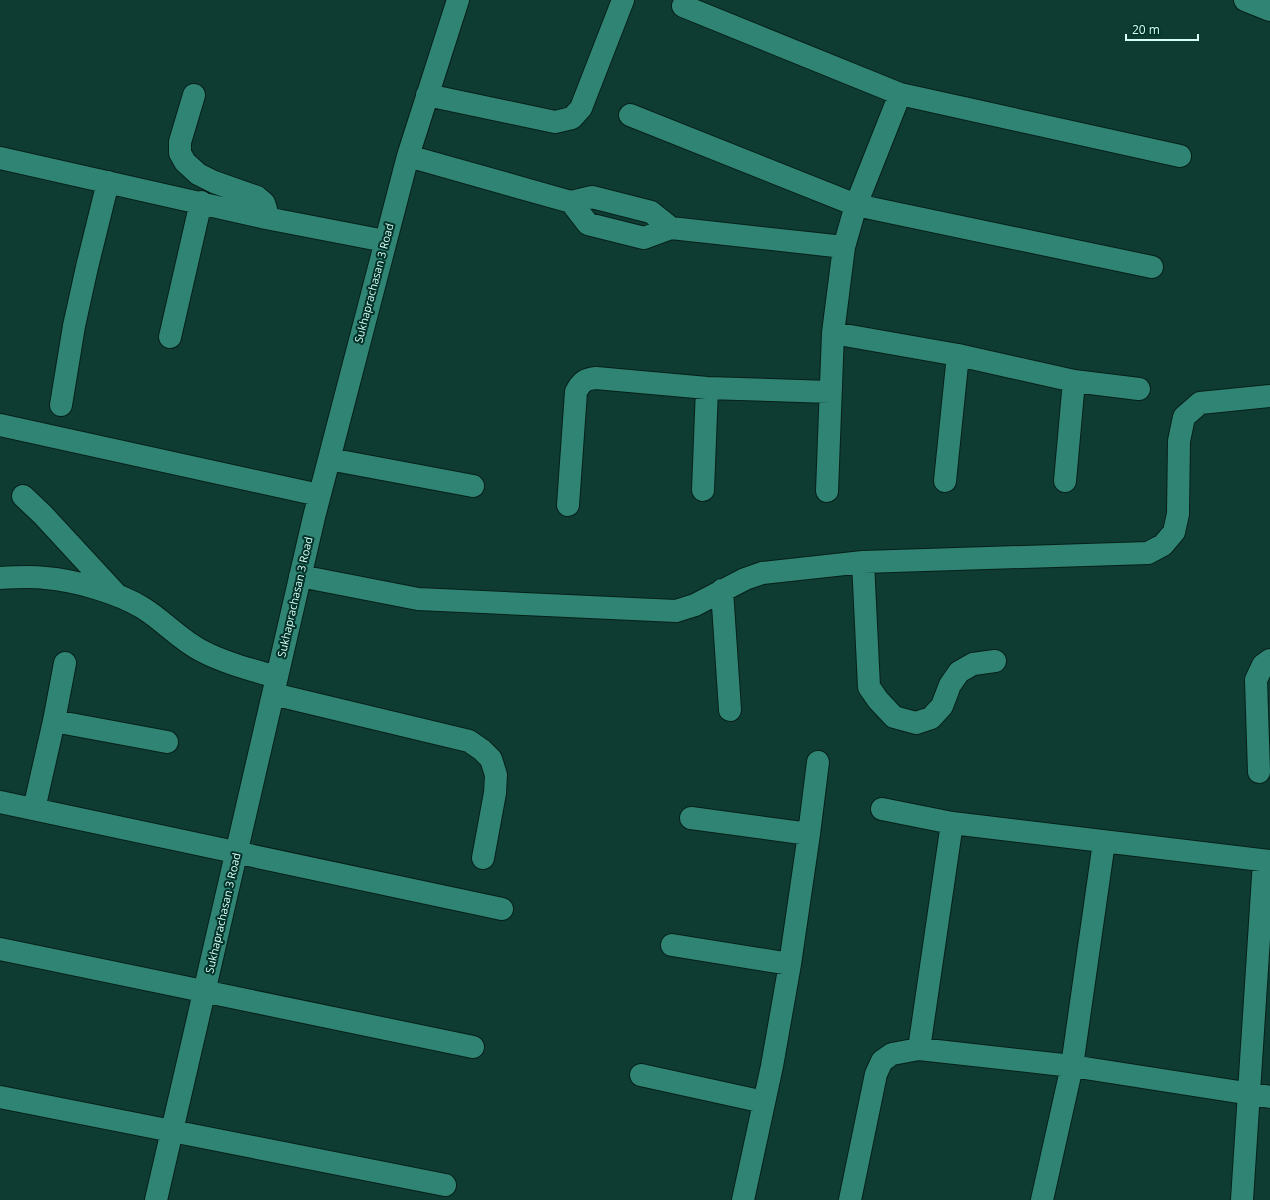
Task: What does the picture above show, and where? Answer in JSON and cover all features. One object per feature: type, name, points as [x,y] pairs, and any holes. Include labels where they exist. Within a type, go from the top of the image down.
[{"type":"street","name":"Sukhaprachasan 3 Road","points":[[156,1200],[319,495],[408,156],[458,0]]},
{"type":"street","points":[[428,94],[555,122],[572,118],[581,108],[623,0]]},
{"type":"street","points":[[1248,1],[1270,10]]},
{"type":"street","points":[[683,6],[900,94],[1180,156]]},
{"type":"street","points":[[827,491],[833,333],[844,247],[856,205],[900,94]]},
{"type":"street","points":[[194,95],[180,142],[180,153],[185,162],[198,174],[214,182],[257,197],[264,203],[266,218]]},
{"type":"street","points":[[630,115],[856,205],[1152,267]]},
{"type":"street","points":[[408,156],[571,202],[592,196],[650,212],[671,228],[844,247]]},
{"type":"street","points":[[0,158],[201,202],[266,218],[385,241]]},
{"type":"street","points":[[61,405],[74,326],[108,182]]},
{"type":"street","points":[[170,337],[201,202]]},
{"type":"street","points":[[833,333],[958,356],[1074,381],[1139,389]]},
{"type":"street","points":[[945,481],[958,356]]},
{"type":"street","points":[[568,505],[576,392],[580,383],[587,379],[596,378],[707,388],[830,392]]},
{"type":"street","points":[[1066,481],[1074,381]]},
{"type":"street","points":[[703,490],[707,388]]},
{"type":"street","points":[[300,576],[418,599],[676,611],[695,605],[745,579],[762,573],[862,562],[1148,553],[1163,545],[1174,532],[1178,514],[1179,441],[1184,418],[1200,403],[1270,396]]},
{"type":"street","points":[[0,425],[319,495]]},
{"type":"street","points":[[329,459],[473,486]]},
{"type":"street","points":[[23,496],[43,515],[116,594]]},
{"type":"street","points":[[862,562],[869,687],[878,700],[894,717],[916,723],[931,718],[942,706],[950,685],[959,672],[973,664],[994,661]]},
{"type":"street","points":[[0,578],[46,578],[82,584],[116,594],[144,608],[172,631],[202,651],[275,685],[469,741],[482,750],[491,759],[496,776],[495,793],[483,858]]},
{"type":"street","points":[[722,590],[730,710]]},
{"type":"street","points":[[1259,772],[1256,680],[1264,665],[1270,660]]},
{"type":"street","points":[[34,809],[54,721],[65,663]]},
{"type":"street","points":[[54,721],[167,742]]},
{"type":"street","points":[[743,1200],[772,1066],[790,964],[818,762]]},
{"type":"street","points":[[0,802],[502,909]]},
{"type":"street","points":[[882,809],[952,823],[1267,861],[1263,976],[1248,1095],[1242,1200]]},
{"type":"street","points":[[692,818],[809,834]]},
{"type":"street","points":[[919,1049],[952,823]]},
{"type":"street","points":[[1042,1200],[1072,1066],[1104,842]]},
{"type":"street","points":[[672,945],[790,964]]},
{"type":"street","points":[[0,949],[473,1047]]},
{"type":"street","points":[[850,1200],[876,1074],[882,1061],[892,1054],[919,1049],[1072,1066],[1248,1095],[1270,1097]]},
{"type":"street","points":[[641,1075],[764,1102]]},
{"type":"street","points":[[0,1097],[445,1185]]}]
